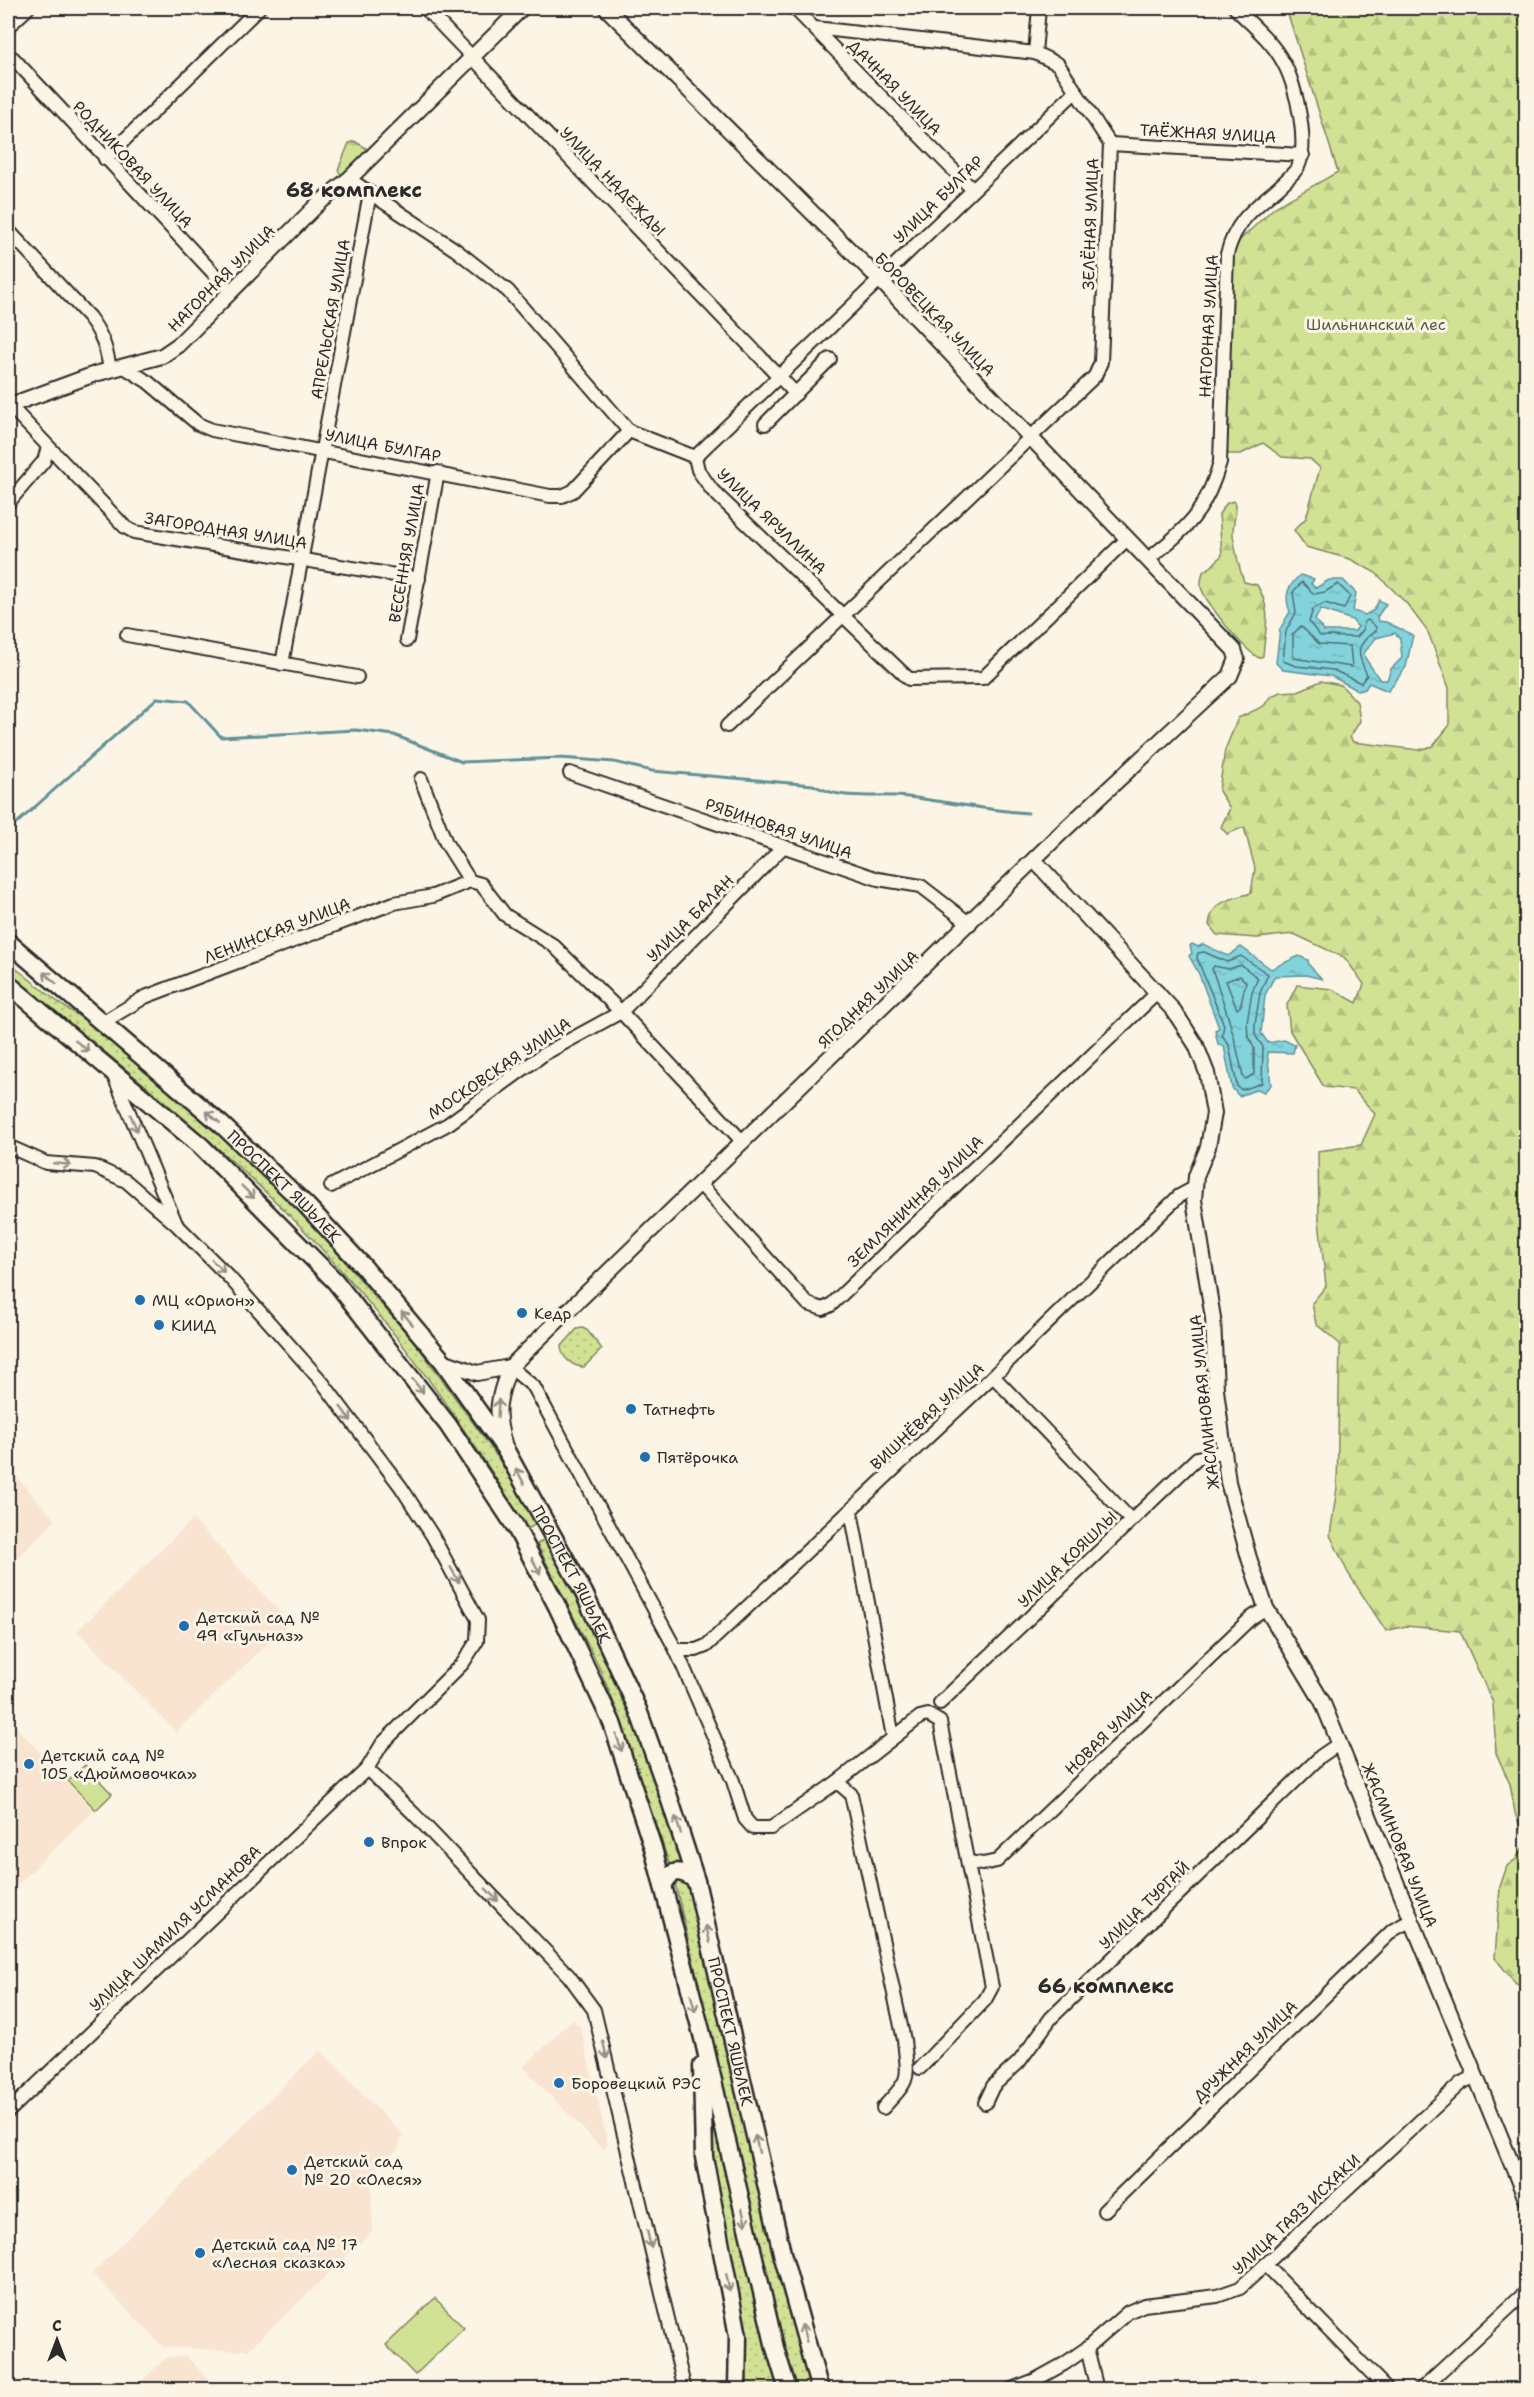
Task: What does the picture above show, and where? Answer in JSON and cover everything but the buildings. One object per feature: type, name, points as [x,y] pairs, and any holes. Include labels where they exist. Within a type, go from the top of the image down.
[{"type":"main road","name":"ПРОСПЕКТ ЯШЬЛЕК","points":[[8,942],[222,1125],[306,1205],[362,1264],[442,1360],[505,1449],[584,1593],[638,1710],[696,1881],[783,2257],[820,2390]]},
{"type":"main road","name":"ПРОСПЕКТ ЯШЬЛЕК","points":[[8,984],[201,1146],[335,1281],[448,1425],[515,1526],[557,1606],[612,1723],[653,1848],[703,2038],[775,2348],[789,2390]]},
{"type":"main road","points":[[8,1000],[53,1023]]},
{"type":"main road","points":[[515,1526],[532,1536],[538,1536],[541,1531],[541,1516]]},
{"type":"main road","points":[[663,1886],[668,1876],[674,1872],[685,1872],[696,1881]]},
{"type":"main road","points":[[703,2038],[704,2157],[738,2336],[737,2390]]},
{"type":"street","points":[[8,27],[28,8]]},
{"type":"street","points":[[105,159],[259,8]]},
{"type":"street","name":"УЛИЦА НАДЕЖДЫ","points":[[425,8],[796,394]]},
{"type":"street","name":"НАГОРНАЯ УЛИЦА","points":[[8,405],[162,356],[178,345],[318,204],[349,179],[522,8]]},
{"type":"street","name":"БОРОВЕЦКАЯ УЛИЦА","points":[[606,8],[879,279],[1126,540],[1234,650]]},
{"type":"street","name":"ДАЧНАЯ УЛИЦА","points":[[794,8],[972,189]]},
{"type":"street","points":[[1035,53],[1039,8]]},
{"type":"street","points":[[1234,8],[1284,62],[1290,76],[1304,142],[1303,155]]},
{"type":"street","name":"ЗЕЛЁНАЯ УЛИЦА","points":[[727,726],[846,616],[1099,370],[1110,144],[1058,64],[1035,53],[814,28]]},
{"type":"street","name":"РОДНИКОВАЯ УЛИЦА","points":[[13,58],[231,292]]},
{"type":"street","name":"УЛИЦА БУЛГАР","points":[[695,457],[1076,91]]},
{"type":"street","name":"ТАЁЖНАЯ УЛИЦА","points":[[1110,144],[1303,155]]},
{"type":"street","name":"НАГОРНАЯ УЛИЦА","points":[[1147,560],[1186,529],[1197,516],[1213,485],[1220,462],[1227,254],[1231,237],[1241,220],[1293,174],[1303,155]]},
{"type":"street","points":[[349,179],[456,250],[508,291],[630,431],[695,457]]},
{"type":"street","name":"АПРЕЛЬСКАЯ УЛИЦА","points":[[282,664],[304,558],[370,193]]},
{"type":"street","points":[[8,230],[101,332],[117,369]]},
{"type":"street","points":[[765,424],[830,359]]},
{"type":"street","name":"УЛИЦА БУЛГАР","points":[[117,369],[148,382],[198,424],[212,430],[438,472],[550,496],[562,496],[573,491],[630,431]]},
{"type":"street","name":"ЗАГОРОДНАЯ УЛИЦА","points":[[8,405],[125,527],[134,532],[304,558],[419,579]]},
{"type":"street","points":[[8,503],[44,461],[48,447]]},
{"type":"street","name":"УЛИЦА ЯРУЛЛИНА","points":[[695,457],[698,470],[712,490],[846,616],[909,679],[982,678],[1126,540]]},
{"type":"street","name":"ВЕСЕННЯЯ УЛИЦА","points":[[407,639],[438,472]]},
{"type":"street","points":[[127,635],[357,677]]},
{"type":"street","name":"ЯГОДНАЯ УЛИЦА","points":[[510,1367],[1034,860],[1230,676],[1237,659],[1234,650]]},
{"type":"street","name":"РЯБИНОВАЯ УЛИЦА","points":[[570,773],[878,879],[921,886],[970,924]]},
{"type":"street","points":[[421,779],[446,843],[470,881],[481,884],[505,915],[553,945],[621,1012],[743,1142]]},
{"type":"street","name":"УЛИЦА БАЛАН","points":[[621,1012],[783,847]]},
{"type":"street","name":"ЖАСМИНОВАЯ УЛИЦА","points":[[1034,860],[1158,992],[1186,1026],[1196,1045],[1211,1093],[1214,1113],[1211,1135],[1194,1188],[1213,1318],[1216,1390],[1228,1482],[1266,1608],[1318,1692],[1527,2199]]},
{"type":"street","name":"ЛЕНИНСКАЯ УЛИЦА","points":[[102,1023],[156,993],[394,903],[433,897],[470,881]]},
{"type":"street","name":"ЗЕМЛЯНИЧНАЯ УЛИЦА","points":[[700,1184],[808,1304],[823,1309],[831,1305],[1158,992]]},
{"type":"street","name":"МОСКОВСКАЯ УЛИЦА","points":[[331,1186],[448,1124],[544,1054],[621,1012]]},
{"type":"street","points":[[111,1069],[177,1225]]},
{"type":"street","points":[[8,1146],[46,1163],[95,1167],[114,1174],[126,1180],[177,1225]]},
{"type":"street","name":"ВИШНЁВАЯ УЛИЦА","points":[[676,1650],[696,1650],[706,1646],[993,1376],[1179,1196],[1194,1188]]},
{"type":"street","name":"УЛИЦА ШАМИЛЯ УСМАНОВА","points":[[8,2112],[367,1769],[382,1744],[472,1651],[478,1632],[472,1606],[401,1487],[323,1383],[229,1277],[177,1225]]},
{"type":"street","points":[[442,1360],[477,1373],[510,1367]]},
{"type":"street","points":[[505,1449],[497,1419],[499,1395],[510,1367]]},
{"type":"street","points":[[510,1367],[534,1387],[676,1650],[733,1780],[745,1819],[753,1828],[771,1828],[837,1782],[920,1717],[928,1715],[940,1722],[992,1987],[985,2000],[920,2068]]},
{"type":"street","points":[[993,1376],[1131,1520]]},
{"type":"street","name":"УЛИЦА КОЯШЛЫ","points":[[939,1703],[1197,1458],[1224,1451]]},
{"type":"street","points":[[851,1511],[893,1737]]},
{"type":"street","name":"НОВАЯ УЛИЦА","points":[[968,1862],[983,1864],[997,1861],[1251,1618],[1266,1608]]},
{"type":"street","name":"УЛИЦА ТУРГАЙ","points":[[986,2103],[993,2086],[1019,2062],[1052,2018],[1321,1756],[1340,1743]]},
{"type":"street","points":[[367,1769],[451,1853],[580,1989],[594,2010],[685,2390]]},
{"type":"street","points":[[837,1782],[851,1794],[904,2040],[908,2078],[904,2086],[884,2108]]},
{"type":"street","name":"ДРУЖНАЯ УЛИЦА","points":[[1104,2211],[1393,1930],[1412,1920]]},
{"type":"street","name":"УЛИЦА ГАЯЗ ИСХАКИ","points":[[1009,2390],[1035,2380],[1087,2348],[1128,2312],[1144,2306],[1217,2296],[1240,2288],[1267,2266],[1461,2083],[1476,2076]]},
{"type":"street","points":[[1267,2266],[1388,2390]]},
{"type":"street","points":[[1420,2390],[1527,2292]]},
{"type":"street","points":[[1087,2348],[1097,2390]]},
{"type":"shaded area","points":[[8,1468],[56,1520],[8,1568]]},
{"type":"shaded area","name":"Детский сад № 49 «Гульназ»","points":[[193,1519],[290,1622],[176,1732],[77,1631]]},
{"type":"shaded area","name":"Детский сад № 105 «Дюймовочка»","points":[[8,1718],[94,1811],[8,1894]]},
{"type":"shaded area","points":[[573,2019],[581,2028],[608,2145],[603,2150],[523,2067]]},
{"type":"shaded area","points":[[320,2050],[404,2136],[399,2141],[399,2148],[371,2175],[373,2231],[247,2351],[244,2349],[240,2351],[163,2347],[92,2273]]},
{"type":"shaded area","points":[[186,2356],[218,2389],[133,2389],[167,2357]]},
{"type":"green space","name":"Шильнинский лес","points":[[1286,8],[1526,8],[1526,1842],[1515,1813],[1510,1784],[1496,1753],[1493,1703],[1460,1631],[1406,1626],[1386,1631],[1348,1573],[1330,1535],[1337,1488],[1340,1344],[1316,1324],[1312,1303],[1326,1286],[1319,1220],[1318,1151],[1361,1145],[1375,1114],[1354,1090],[1324,1087],[1290,1031],[1287,1005],[1297,985],[1332,989],[1357,1003],[1364,984],[1345,958],[1294,934],[1257,938],[1217,935],[1209,925],[1214,911],[1223,902],[1251,893],[1255,868],[1244,827],[1227,834],[1221,827],[1230,808],[1219,791],[1225,750],[1238,718],[1264,706],[1270,697],[1280,692],[1298,691],[1321,681],[1341,685],[1357,702],[1360,721],[1350,737],[1353,742],[1419,750],[1433,746],[1449,726],[1449,688],[1428,632],[1407,604],[1376,573],[1350,559],[1306,547],[1294,530],[1306,518],[1320,468],[1310,459],[1282,457],[1263,443],[1241,454],[1223,454],[1228,251],[1275,207],[1338,172]]},
{"type":"green space","points":[[354,141],[366,148],[367,152],[341,175],[338,170],[349,143]]},
{"type":"green space","points":[[1234,501],[1233,535],[1240,570],[1244,582],[1257,585],[1265,603],[1266,628],[1263,656],[1259,658],[1244,646],[1226,626],[1201,587],[1203,572],[1222,555],[1219,514],[1227,503]]},
{"type":"green space","points":[[8,962],[63,1006],[91,1024],[217,1131],[290,1198],[420,1349],[497,1456],[535,1520],[534,1525],[530,1528],[526,1527],[472,1442],[414,1359],[316,1242],[248,1175],[181,1116],[8,973]]},
{"type":"green space","points":[[577,1329],[587,1330],[602,1349],[584,1367],[569,1361],[563,1355],[561,1347]]},
{"type":"green space","points":[[545,1539],[608,1661],[629,1710],[682,1862],[670,1866],[619,1715],[598,1665],[537,1544]]},
{"type":"green space","points":[[85,1765],[112,1794],[96,1810],[68,1781]]},
{"type":"green space","points":[[1526,1842],[1526,1988],[1516,1984],[1495,1958],[1500,1887],[1507,1866],[1516,1859]]},
{"type":"green space","points":[[681,1879],[689,1886],[786,2300],[810,2389],[797,2389],[773,2304],[675,1883]]},
{"type":"green space","points":[[708,2097],[757,2310],[779,2389],[743,2389],[746,2366],[744,2335],[711,2173]]},
{"type":"green space","points":[[435,2298],[464,2328],[415,2375],[386,2345]]},
{"type":"water","points":[[1300,575],[1314,579],[1311,584],[1316,588],[1329,580],[1343,580],[1356,593],[1353,611],[1365,615],[1374,610],[1379,600],[1386,604],[1377,617],[1378,621],[1386,622],[1413,635],[1406,667],[1388,691],[1369,683],[1365,689],[1359,691],[1331,676],[1283,670],[1276,663],[1280,629],[1290,612],[1287,601],[1288,592]],"holes":[[[1321,609],[1352,620],[1358,627],[1355,631],[1324,631],[1315,620]],[[1395,633],[1400,639],[1402,658],[1391,669],[1387,680],[1380,680],[1364,653],[1376,638]]]},
{"type":"water","points":[[1192,944],[1198,947],[1203,944],[1228,956],[1241,947],[1271,969],[1299,956],[1308,960],[1309,965],[1322,979],[1306,975],[1275,976],[1265,995],[1261,1033],[1268,1043],[1284,1040],[1295,1045],[1293,1053],[1267,1052],[1271,1085],[1264,1092],[1258,1089],[1239,1096],[1232,1088],[1224,1046],[1218,1044],[1215,1030],[1219,1028],[1199,974],[1189,956],[1192,953],[1190,946]]},
{"type":"waterway","points":[[8,831],[157,698],[188,701],[221,737],[356,730],[394,735],[462,762],[560,758],[614,762],[652,771],[813,785],[848,795],[908,797],[1028,813]]},
{"type":"place","name":"МЦ «Орион»","points":[[140,1300]]},
{"type":"place","name":"Кедр","points":[[522,1313]]},
{"type":"place","name":"КИИД","points":[[159,1325]]},
{"type":"place","name":"Татнефть","points":[[631,1409]]},
{"type":"place","name":"Пятёрочка","points":[[645,1457]]},
{"type":"place","name":"Детский сад № 49 «Гульназ»","points":[[184,1626]]},
{"type":"place","name":"Детский сад № 105 «Дюймовочка»","points":[[29,1764]]},
{"type":"place","name":"Впрок","points":[[369,1842]]},
{"type":"place","name":"Боровецкий РЭС","points":[[559,2083]]},
{"type":"place","name":"Детский сад № 20 «Олеся»","points":[[292,2170]]},
{"type":"place","name":"Детский сад № 17 «Лесная сказка»","points":[[200,2253]]},
{"type":"district","name":"68 комплекс","points":[[354,190]]},
{"type":"district","name":"66 комплекс","points":[[1106,1986]]}]
